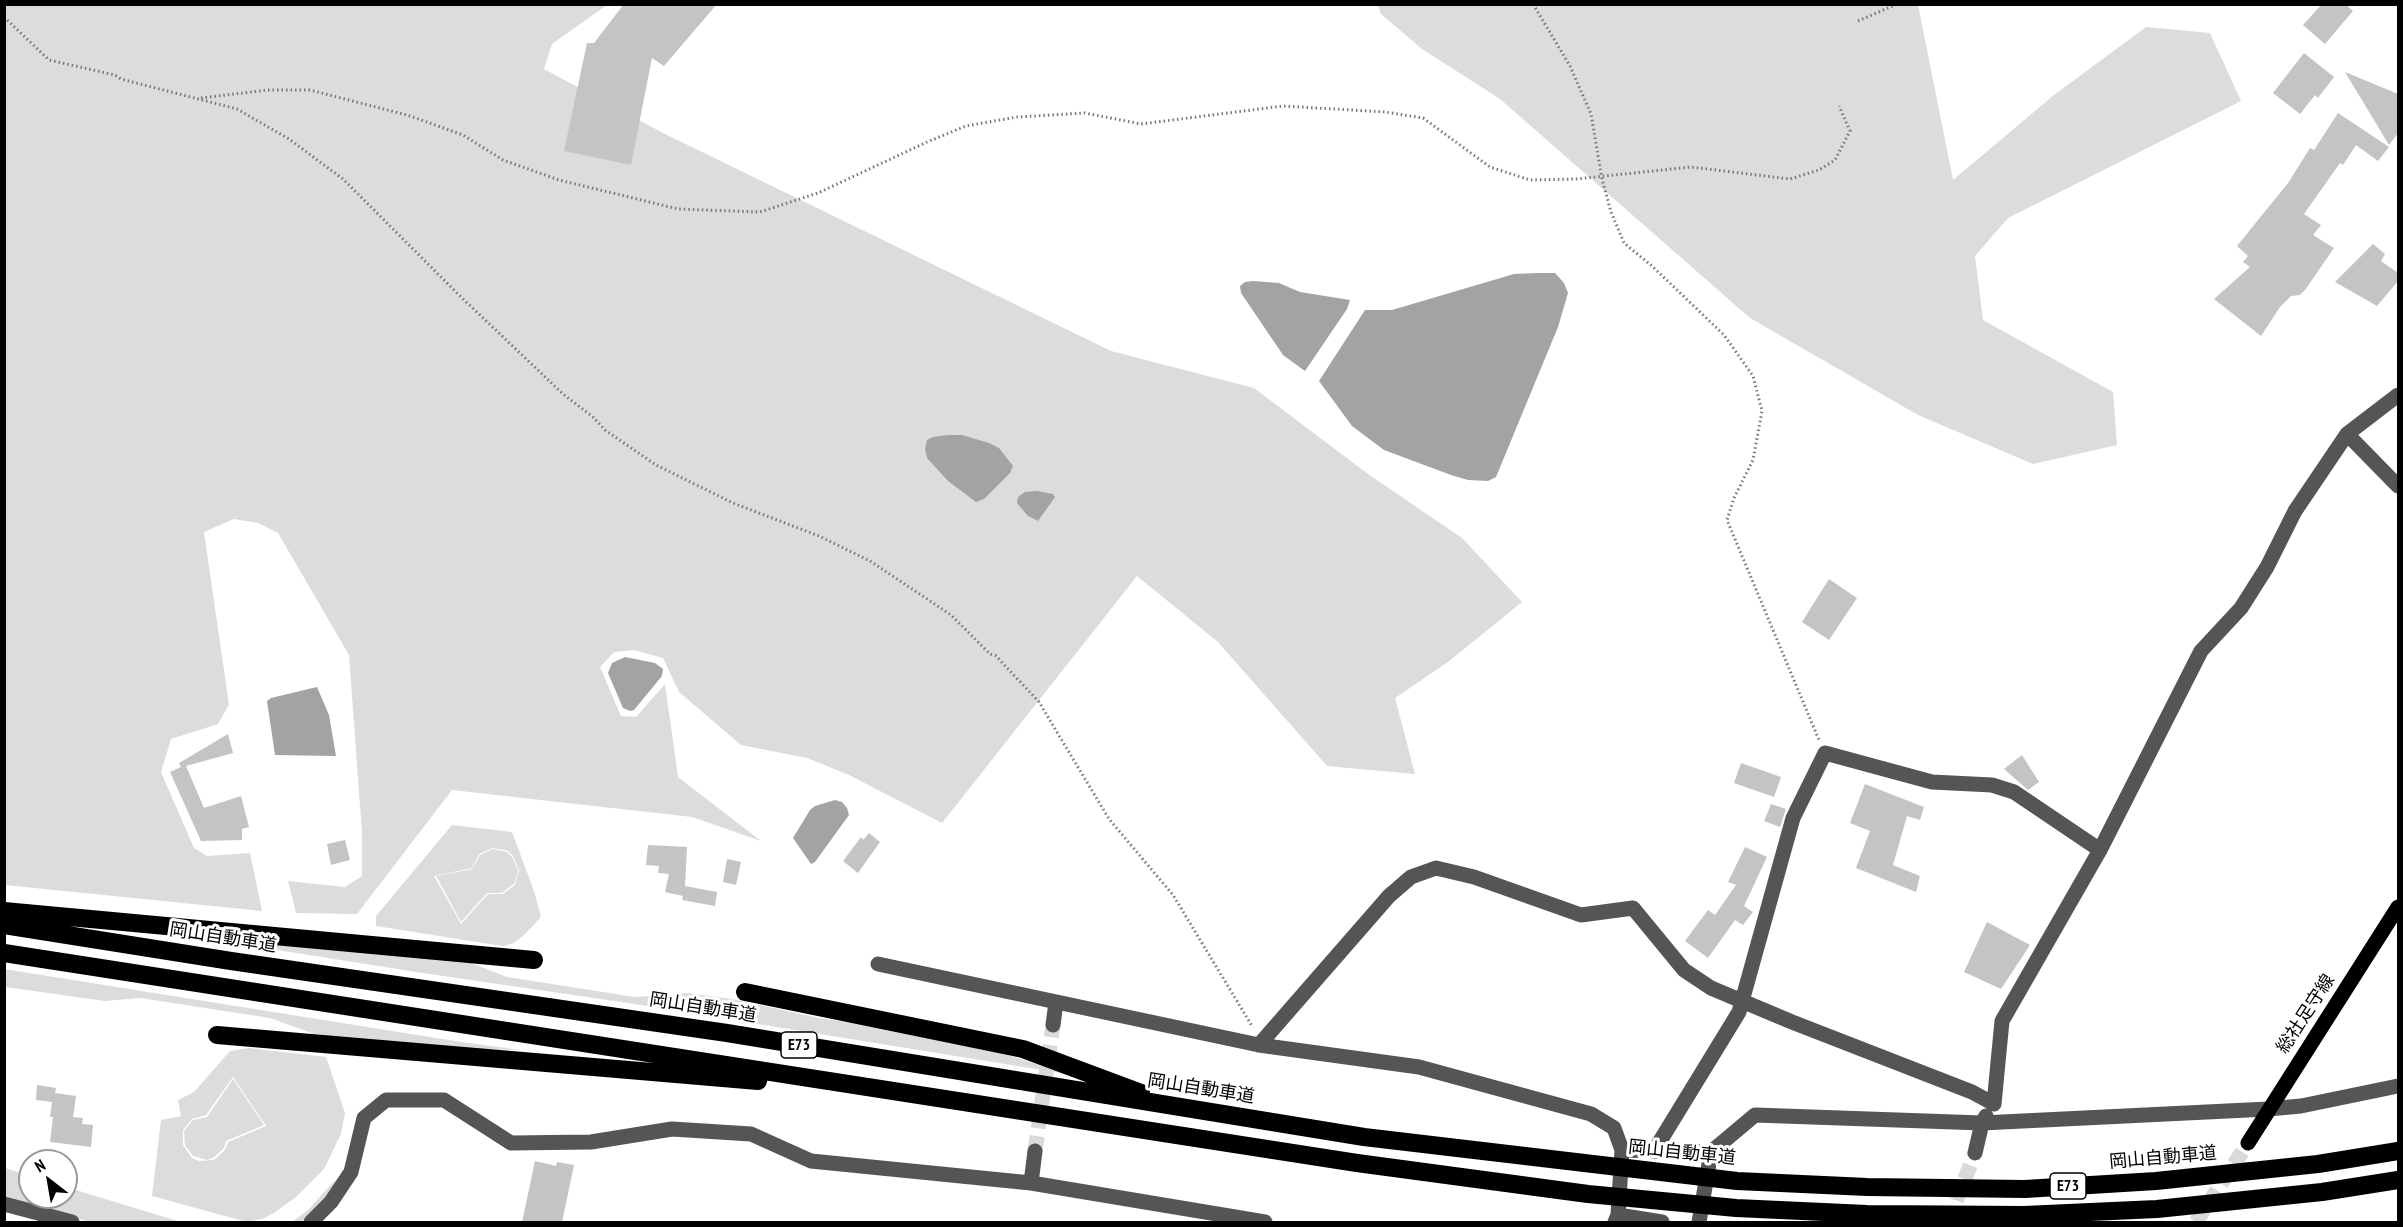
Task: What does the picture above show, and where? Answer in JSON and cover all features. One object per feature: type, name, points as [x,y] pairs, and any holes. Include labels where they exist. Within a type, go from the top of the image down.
[{"type":"highway","points":[[4,911],[534,960]]},
{"type":"highway","name":"岡山自動車道","points":[[4,925],[243,963],[727,1033],[1364,1137],[1737,1181],[1867,1187],[2025,1189],[2190,1177],[2318,1164],[2398,1151]]},
{"type":"highway","name":"E73","points":[[4,953],[1357,1163],[1588,1194],[1736,1208],[1867,1214],[2035,1214],[2157,1209],[2322,1192],[2398,1179]]},
{"type":"highway","points":[[745,992],[1023,1049],[1181,1108]]},
{"type":"highway","points":[[217,1035],[639,1070],[954,1100]]},
{"type":"main road","name":"総社足守線","points":[[2248,1143],[2398,907]]},
{"type":"street","points":[[1975,1154],[1982,1123],[1994,1104],[2002,1021],[2100,850],[2201,651],[2241,608],[2267,567],[2295,512],[2347,434],[2398,395]]},
{"type":"street","points":[[2347,434],[2398,486]]},
{"type":"street","points":[[1654,1151],[1739,1012],[1793,818],[1825,753],[1932,782],[1992,784],[2014,792],[2100,850]]},
{"type":"street","points":[[1259,1045],[1389,896],[1411,877],[1436,868],[1474,877],[1581,915],[1633,908],[1684,970],[1711,988],[1972,1092],[1994,1104]]},
{"type":"street","points":[[878,964],[1259,1045],[1419,1067],[1591,1114],[1614,1128],[1622,1150],[1616,1219],[1662,1222]]},
{"type":"street","points":[[1053,1025],[1056,1002]]},
{"type":"street","points":[[1699,1222],[1711,1152],[1755,1115],[1982,1123],[2268,1109],[2301,1106],[2398,1086]]},
{"type":"street","points":[[311,1222],[331,1202],[351,1172],[364,1118],[386,1100],[444,1100],[511,1143],[591,1142],[672,1129],[751,1134],[811,1161],[1031,1183],[1265,1222]]},
{"type":"street","points":[[1622,1150],[1711,1152]]},
{"type":"street","points":[[1031,1183],[1035,1151]]},
{"type":"street","points":[[4,1204],[72,1222]]},
{"type":"path","points":[[1533,4],[1570,66],[1591,114],[1611,212],[1624,243],[1652,266],[1724,335],[1753,376],[1762,411],[1753,460],[1734,498],[1727,520],[1825,753]]},
{"type":"path","points":[[1858,21],[1897,4]]},
{"type":"path","points":[[4,16],[49,60],[237,109],[289,139],[344,179],[460,296],[563,394],[593,417],[605,430],[656,465],[723,498],[819,536],[870,561],[951,615],[990,654],[996,656],[1040,702],[1109,819],[1173,895],[1256,1032],[1259,1045]]},
{"type":"path","points":[[201,98],[268,90],[310,90],[418,119],[463,135],[503,160],[559,180],[678,208],[760,212],[818,193],[966,126],[1017,117],[1085,113],[1141,124],[1194,115],[1283,106],[1385,112],[1423,118],[1490,167],[1530,180],[1576,180],[1691,167],[1790,179],[1819,170],[1835,160],[1850,131],[1839,106]]},
{"type":"shaded area","points":[[4,5],[607,5],[552,44],[544,69],[663,133],[1111,351],[1254,388],[1368,474],[1462,538],[1522,602],[1448,662],[1395,698],[1415,774],[1327,766],[1218,642],[1137,576],[942,823],[849,775],[807,758],[741,745],[679,692],[663,658],[634,650],[614,652],[600,667],[621,716],[636,717],[665,684],[678,777],[761,841],[692,817],[452,790],[357,914],[296,913],[288,881],[345,887],[362,876],[362,833],[349,655],[278,533],[258,523],[234,519],[204,532],[229,705],[218,724],[171,739],[161,772],[194,848],[207,856],[250,853],[262,911],[5,885]]},
{"type":"shaded area","points":[[1378,5],[1918,5],[1953,180],[2054,95],[2146,27],[2210,33],[2241,101],[2008,218],[1975,256],[1983,320],[2113,392],[2117,445],[2033,464],[1918,415],[1750,318],[1500,99],[1422,49],[1381,14]]},
{"type":"shaded area","points":[[1555,273],[1564,283],[1568,293],[1558,327],[1496,477],[1488,481],[1468,480],[1451,475],[1384,450],[1352,426],[1319,381],[1365,310],[1392,310],[1514,274]]},
{"type":"shaded area","points":[[1245,282],[1279,283],[1300,292],[1350,300],[1347,309],[1305,371],[1283,355],[1241,293],[1240,286]]},
{"type":"shaded area","points":[[948,435],[962,435],[989,443],[999,448],[1013,466],[1010,473],[984,499],[976,502],[948,481],[927,458],[925,449],[927,440]]},
{"type":"shaded area","points":[[1037,491],[1053,494],[1055,497],[1038,521],[1028,516],[1017,503],[1018,497],[1025,492]]},
{"type":"shaded area","points":[[625,657],[655,663],[663,669],[662,676],[634,710],[630,711],[623,708],[608,673],[612,663]]},
{"type":"shaded area","points":[[317,687],[329,715],[336,756],[275,755],[267,701],[271,698]]},
{"type":"shaded area","points":[[835,800],[842,802],[849,815],[815,862],[811,864],[793,838],[810,810],[815,806]]},
{"type":"shaded area","points":[[452,825],[512,832],[541,917],[523,936],[514,943],[504,946],[376,926],[376,916]],"holes":[[[493,848],[508,851],[513,856],[519,870],[515,885],[503,894],[488,894],[461,924],[434,876],[472,868],[479,854]]]},
{"type":"shaded area","points":[[493,849],[507,852],[512,857],[518,870],[515,883],[502,893],[487,893],[461,922],[436,876],[472,869],[480,855]]},
{"type":"shaded area","points":[[227,939],[466,961],[507,977],[635,997],[687,993],[732,999],[819,1018],[880,1027],[988,1049],[1073,1075],[628,1003],[227,942]]},
{"type":"shaded area","points":[[4,969],[521,1050],[440,1048],[314,1034],[270,1018],[140,998],[105,1001],[5,987]]},
{"type":"shaded area","points":[[249,1048],[326,1057],[345,1113],[341,1134],[324,1169],[296,1197],[274,1213],[262,1219],[247,1222],[152,1196],[161,1120],[181,1116],[178,1100],[194,1092],[230,1051]],"holes":[[[233,1077],[266,1126],[228,1142],[225,1150],[214,1160],[199,1161],[192,1158],[183,1145],[183,1130],[192,1119],[206,1115]]]},
{"type":"shaded area","points":[[233,1079],[264,1125],[226,1141],[224,1148],[213,1158],[207,1160],[193,1156],[185,1145],[184,1131],[193,1120],[207,1117]]},
{"type":"shaded area","points":[[5,1168],[18,1172],[18,1203],[5,1199]]},
{"type":"shaded area","points":[[337,1178],[319,1209],[301,1222],[292,1222],[308,1210]]},
{"type":"shaded area","points":[[78,1191],[181,1222],[92,1222],[34,1209],[78,1209]]},
{"type":"building","points":[[624,4],[717,4],[664,66],[652,58],[631,165],[564,151],[587,43],[594,43]]},
{"type":"building","points":[[2322,4],[2345,4],[2353,11],[2325,44],[2303,25]]},
{"type":"building","points":[[2304,53],[2334,77],[2318,98],[2315,95],[2300,114],[2273,93]]},
{"type":"building","points":[[2345,72],[2398,94],[2398,133],[2389,145]]},
{"type":"building","points":[[2338,113],[2389,147],[2378,161],[2356,145],[2343,165],[2340,163],[2304,214],[2321,225],[2313,235],[2334,248],[2305,290],[2300,295],[2291,296],[2280,307],[2261,336],[2214,299],[2250,267],[2243,262],[2248,256],[2237,246],[2288,183],[2310,148],[2314,150]]},
{"type":"building","points":[[2373,244],[2385,254],[2381,261],[2398,273],[2398,281],[2377,306],[2335,282]]},
{"type":"building","points":[[1829,579],[1857,598],[1829,640],[1802,622]]},
{"type":"building","points":[[228,734],[233,753],[186,766],[204,808],[241,796],[249,827],[242,829],[242,840],[201,841],[170,772],[181,767],[179,763]]},
{"type":"building","points":[[2022,755],[2039,782],[2028,790],[2004,769]]},
{"type":"building","points":[[1741,763],[1781,777],[1774,797],[1734,783]]},
{"type":"building","points":[[1865,784],[1924,807],[1920,820],[1907,816],[1893,865],[1920,876],[1916,892],[1856,868],[1870,831],[1850,823]]},
{"type":"building","points":[[1771,804],[1786,809],[1780,827],[1764,821]]},
{"type":"building","points":[[869,833],[880,842],[858,873],[843,861],[861,837],[863,840]]},
{"type":"building","points":[[345,840],[350,860],[331,865],[327,844]]},
{"type":"building","points":[[648,845],[687,847],[685,886],[717,892],[715,906],[682,900],[683,896],[665,892],[669,874],[658,873],[659,866],[646,865]]},
{"type":"building","points":[[1745,847],[1767,857],[1744,906],[1753,912],[1743,925],[1735,920],[1708,958],[1685,941],[1708,910],[1715,915],[1736,885],[1728,882]]},
{"type":"building","points":[[727,859],[741,862],[736,885],[723,882]]},
{"type":"building","points":[[1987,922],[2030,945],[2001,989],[1964,972]]},
{"type":"building","points":[[37,1085],[56,1088],[55,1093],[76,1096],[73,1117],[83,1118],[82,1124],[93,1125],[91,1147],[50,1142],[52,1102],[36,1100]]},
{"type":"building","points":[[535,1161],[556,1166],[557,1162],[574,1165],[562,1222],[522,1222]]},
{"type":"tunnel","points":[[1035,1151],[1053,1025]]},
{"type":"tunnel","points":[[2196,1222],[2248,1143]]},
{"type":"tunnel","points":[[1948,1222],[1975,1153]]}]
